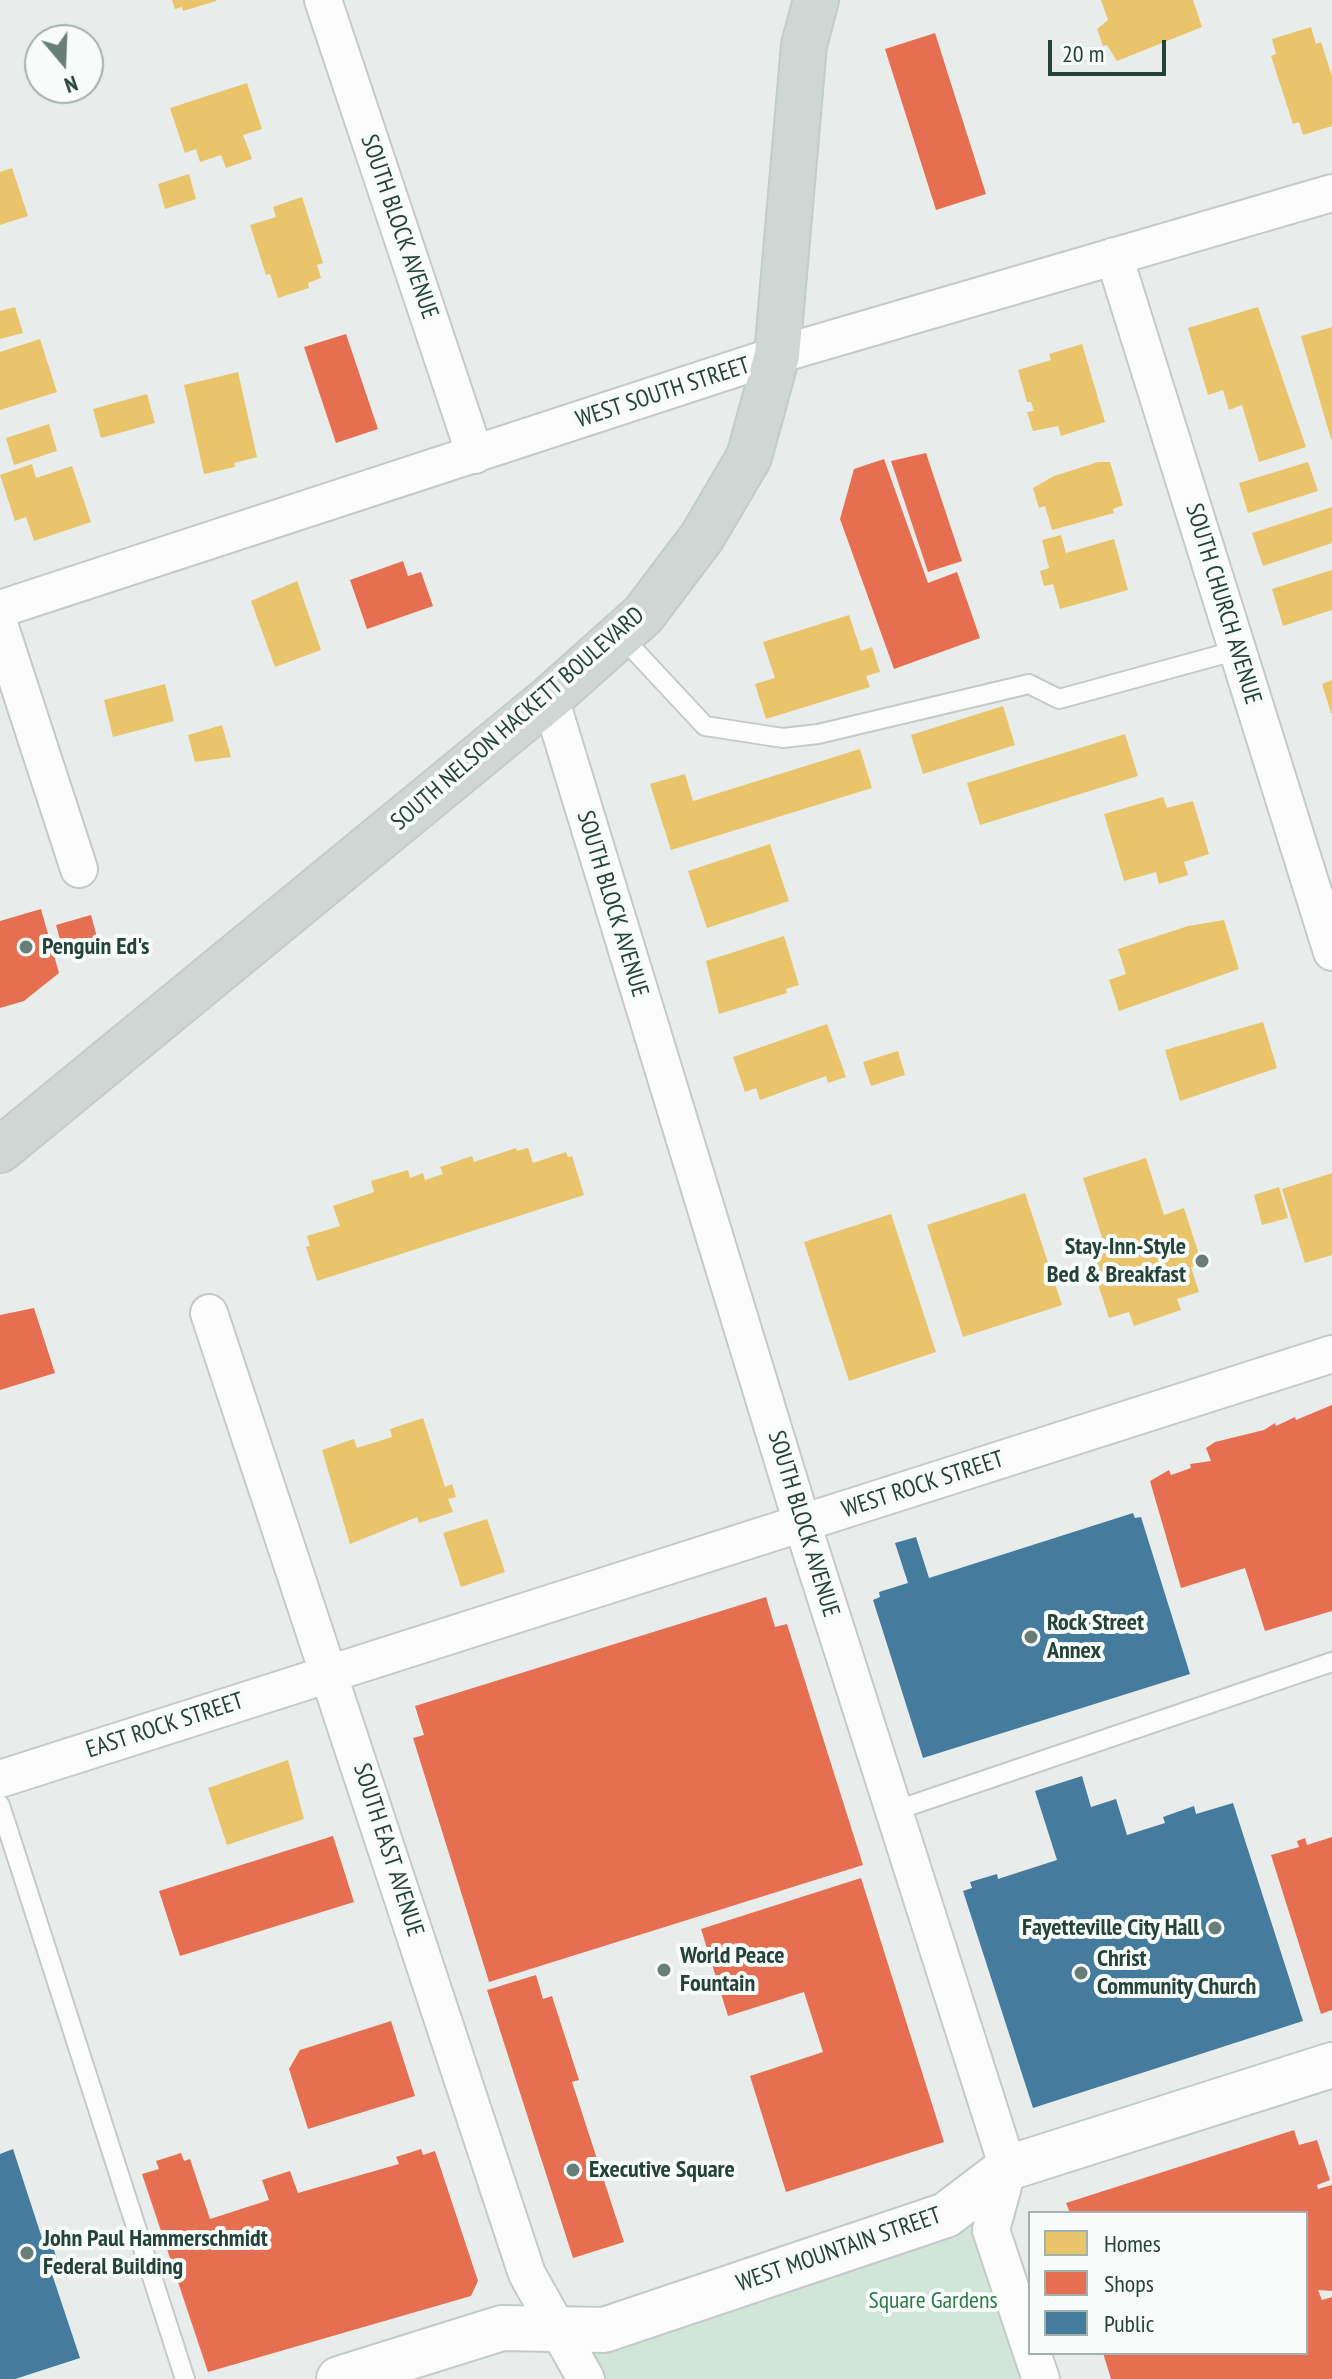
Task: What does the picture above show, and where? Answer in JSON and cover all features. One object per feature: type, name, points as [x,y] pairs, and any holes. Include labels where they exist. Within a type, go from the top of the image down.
[{"type":"main road","name":"SOUTH NELSON HACKETT BOULEVARD","points":[[0,1150],[550,698],[643,615],[702,537],[749,457],[777,355],[804,45],[816,0]]},
{"type":"street","name":"SOUTH BLOCK AVENUE","points":[[323,0],[475,455]]},
{"type":"street","name":"WEST SOUTH STREET","points":[[0,609],[777,355],[1332,193]]},
{"type":"street","name":"SOUTH CHURCH AVENUE","points":[[1114,256],[1332,952]]},
{"type":"street","points":[[0,627],[79,869]]},
{"type":"street","name":"SOUTH BLOCK AVENUE","points":[[550,698],[802,1523],[1008,2168]]},
{"type":"street","name":"SOUTH EAST AVENUE","points":[[209,1313],[331,1673],[527,2274],[562,2331],[586,2379]]},
{"type":"street","name":"WEST ROCK STREET","points":[[331,1673],[1332,1354]]},
{"type":"street","name":"EAST ROCK STREET","points":[[0,1779],[331,1673]]},
{"type":"street","name":"WEST MOUNTAIN STREET","points":[[339,2379],[502,2328],[604,2330],[946,2215],[1008,2168],[1332,2065]]},
{"type":"street","points":[[1008,2168],[991,2230],[1028,2341]]},
{"type":"street","points":[[1033,2355],[1041,2379]]},
{"type":"lane","points":[[621,635],[705,726],[783,738],[818,734],[1029,684],[1059,699],[1238,650]]},
{"type":"lane","points":[[894,1811],[1332,1662]]},
{"type":"lane","points":[[0,1805],[185,2379]]},
{"type":"green space","name":"Square Gardens","points":[[1008,2168],[991,2231],[1028,2341],[1028,2355],[1033,2355],[1041,2379],[586,2379],[582,2366],[604,2330]]},
{"type":"building: Homes","points":[[172,0],[216,1],[183,11],[182,7],[175,9]]},
{"type":"building: Homes","points":[[1101,0],[1193,0],[1202,27],[1117,61],[1107,45],[1103,46],[1097,29],[1108,20]]},
{"type":"building: Homes","points":[[1311,27],[1316,44],[1321,42],[1332,76],[1332,126],[1303,135],[1299,122],[1293,124],[1271,56],[1276,54],[1272,39]]},
{"type":"building: Homes","points":[[247,83],[262,129],[243,135],[252,159],[226,168],[221,155],[200,162],[196,149],[185,153],[170,108]]},
{"type":"building: Homes","points":[[12,168],[28,216],[0,225],[0,172]]},
{"type":"building: Homes","points":[[189,174],[196,199],[165,209],[158,184]]},
{"type":"building: Homes","points":[[302,197],[323,263],[317,265],[321,278],[308,283],[309,288],[278,298],[270,274],[266,275],[250,225],[276,217],[273,207]]},
{"type":"building: Homes","points":[[15,307],[23,333],[0,339],[0,311]]},
{"type":"building: Homes","points":[[1258,307],[1306,447],[1259,462],[1242,405],[1229,410],[1223,390],[1208,395],[1188,328]]},
{"type":"building: Homes","points":[[1332,327],[1332,439],[1331,439],[1301,336]]},
{"type":"building: Homes","points":[[40,339],[57,392],[0,410],[0,352]]},
{"type":"building: Homes","points":[[1082,344],[1105,422],[1061,436],[1058,426],[1033,431],[1027,412],[1034,411],[1031,402],[1027,402],[1018,370],[1051,360],[1049,354]]},
{"type":"building: Homes","points":[[238,372],[257,457],[234,463],[235,467],[204,474],[184,385]]},
{"type":"building: Homes","points":[[147,394],[155,423],[101,438],[93,409]]},
{"type":"building: Homes","points":[[49,424],[57,451],[14,465],[6,438]]},
{"type":"building: Homes","points":[[1098,462],[1110,462],[1123,505],[1113,509],[1114,513],[1052,530],[1045,506],[1039,508],[1033,488],[1054,476]]},
{"type":"building: Homes","points":[[1308,462],[1318,491],[1248,513],[1239,483]]},
{"type":"building: Homes","points":[[32,464],[36,478],[72,466],[91,522],[34,541],[26,517],[15,521],[0,475]]},
{"type":"building: Homes","points":[[1332,507],[1332,543],[1263,566],[1252,533]]},
{"type":"building: Homes","points":[[1061,535],[1066,553],[1114,539],[1128,590],[1060,609],[1053,584],[1044,586],[1040,571],[1049,568],[1042,540]]},
{"type":"building: Homes","points":[[1332,570],[1332,610],[1283,626],[1272,589]]},
{"type":"building: Homes","points":[[297,581],[321,650],[275,667],[251,601]]},
{"type":"building: Homes","points":[[849,615],[861,651],[872,647],[880,672],[866,676],[870,687],[766,719],[755,684],[775,678],[763,642]]},
{"type":"building: Homes","points":[[1332,680],[1332,713],[1331,713],[1322,684]]},
{"type":"building: Homes","points":[[165,684],[174,721],[113,737],[104,700]]},
{"type":"building: Homes","points":[[1003,706],[1015,745],[923,774],[911,735]]},
{"type":"building: Homes","points":[[222,725],[231,757],[195,762],[188,735]]},
{"type":"building: Homes","points":[[1125,734],[1138,776],[980,825],[967,783]]},
{"type":"building: Homes","points":[[860,749],[872,788],[671,850],[650,784],[685,774],[693,801]]},
{"type":"building: Homes","points":[[1163,797],[1167,808],[1193,801],[1209,854],[1184,862],[1188,875],[1159,884],[1156,872],[1124,881],[1104,814]]},
{"type":"building: Homes","points":[[770,844],[789,901],[707,928],[688,871]]},
{"type":"building: Homes","points":[[1224,920],[1239,969],[1119,1011],[1109,980],[1126,974],[1118,949],[1188,926]]},
{"type":"building: Homes","points":[[784,936],[799,985],[786,989],[787,993],[719,1014],[706,961]]},
{"type":"building: Homes","points":[[1263,1022],[1277,1068],[1180,1101],[1165,1050]]},
{"type":"building: Homes","points":[[827,1024],[846,1077],[828,1083],[826,1076],[760,1100],[756,1088],[745,1092],[733,1057]]},
{"type":"building: Homes","points":[[898,1051],[905,1075],[871,1086],[863,1062]]},
{"type":"building: Homes","points":[[516,1148],[517,1151],[528,1148],[533,1163],[566,1152],[568,1157],[572,1156],[584,1195],[317,1281],[306,1247],[310,1246],[307,1236],[340,1226],[333,1206],[374,1192],[371,1181],[408,1170],[410,1178],[423,1173],[425,1180],[443,1174],[440,1167],[472,1156],[474,1162]]},
{"type":"building: Homes","points":[[1146,1158],[1164,1215],[1184,1208],[1202,1264],[1191,1267],[1199,1292],[1177,1299],[1181,1310],[1134,1326],[1129,1312],[1109,1318],[1087,1250],[1104,1244],[1083,1178]]},
{"type":"building: Homes","points":[[1332,1173],[1332,1255],[1305,1263],[1282,1189]]},
{"type":"building: Homes","points":[[1279,1187],[1288,1218],[1262,1225],[1254,1195]]},
{"type":"building: Homes","points":[[1025,1193],[1062,1305],[963,1337],[927,1225]]},
{"type":"building: Homes","points":[[891,1214],[936,1352],[849,1381],[804,1242]]},
{"type":"building: Homes","points":[[423,1418],[445,1487],[452,1484],[456,1497],[448,1499],[453,1512],[419,1523],[417,1517],[350,1544],[322,1450],[354,1439],[357,1448],[392,1437],[390,1429]]},
{"type":"building: Homes","points":[[487,1519],[505,1572],[461,1587],[443,1533]]},
{"type":"building: Homes","points":[[288,1760],[304,1819],[227,1845],[208,1788]]},
{"type":"building: Shops","points":[[935,33],[986,194],[936,210],[885,49]]},
{"type":"building: Shops","points":[[346,334],[378,429],[336,443],[304,347]]},
{"type":"building: Shops","points":[[926,453],[962,561],[928,572],[891,461]]},
{"type":"building: Shops","points":[[884,459],[928,583],[957,572],[980,638],[894,669],[840,519],[854,469]]},
{"type":"building: Shops","points":[[403,561],[408,576],[421,572],[433,606],[367,629],[350,580]]},
{"type":"building: Shops","name":"Penguin Ed's","points":[[41,909],[59,973],[24,1001],[0,1008],[0,921]]},
{"type":"building: Shops","points":[[91,915],[100,948],[65,958],[56,925]]},
{"type":"building: Shops","points":[[34,1308],[55,1373],[0,1390],[0,1315]]},
{"type":"building: Shops","points":[[1332,1405],[1332,1611],[1265,1631],[1245,1568],[1181,1588],[1150,1481],[1169,1470],[1171,1475],[1191,1468],[1190,1464],[1211,1461],[1206,1448],[1215,1442],[1264,1430],[1295,1417],[1296,1420]]},
{"type":"building: Shops","points":[[766,1597],[775,1627],[787,1624],[863,1865],[489,1982],[413,1738],[424,1735],[415,1706]]},
{"type":"building: Shops","points":[[333,1836],[354,1902],[180,1956],[159,1891]]},
{"type":"building: Shops","points":[[1332,1837],[1332,2010],[1321,2014],[1271,1855],[1299,1847],[1297,1841],[1305,1838],[1307,1845]]},
{"type":"building: Shops","points":[[861,1878],[944,2142],[786,2192],[750,2076],[823,2052],[804,1992],[728,2016],[701,1929]]},
{"type":"building: Shops","points":[[536,1975],[543,1999],[552,1996],[579,2080],[572,2082],[624,2242],[573,2258],[487,1990]]},
{"type":"building: Shops","points":[[391,2021],[415,2096],[308,2129],[289,2069],[300,2050]]},
{"type":"building: Shops","points":[[1294,2130],[1299,2145],[1317,2140],[1330,2180],[1317,2185],[1318,2189],[1332,2185],[1332,2291],[1318,2290],[1322,2300],[1332,2297],[1332,2379],[1111,2379],[1104,2355],[1308,2355],[1308,2211],[1069,2211],[1066,2203]]},
{"type":"building: Shops","points":[[421,2149],[423,2155],[435,2151],[478,2281],[471,2296],[208,2372],[142,2174],[159,2169],[156,2161],[181,2153],[184,2161],[190,2159],[210,2219],[269,2200],[262,2180],[290,2171],[298,2193],[399,2164],[396,2157]]},
{"type":"building: Public","name":"Rock Street Annex","points":[[1133,1513],[1135,1518],[1141,1517],[1190,1674],[923,1758],[873,1600],[880,1597],[879,1592],[908,1583],[895,1543],[916,1537],[929,1578]]},
{"type":"building: Public","name":"Christ Community Church","points":[[1082,1776],[1091,1807],[1116,1799],[1127,1835],[1165,1823],[1163,1817],[1194,1806],[1196,1814],[1233,1803],[1303,2021],[1033,2108],[963,1891],[972,1888],[970,1882],[997,1874],[998,1879],[1057,1860],[1035,1791]]},
{"type":"building: Public","name":"John Paul Hammerschmidt Federal Building","points":[[13,2149],[42,2238],[49,2235],[60,2268],[51,2271],[80,2358],[15,2379],[0,2379],[0,2154]]},
{"type":"place","name":"Penguin Ed's","points":[[26,947]]},
{"type":"place","name":"Stay-Inn-Style Bed & Breakfast","points":[[1202,1261]]},
{"type":"place","name":"Rock Street Annex","points":[[1031,1637]]},
{"type":"place","name":"Fayetteville City Hall","points":[[1215,1928]]},
{"type":"place","name":"World Peace Fountain","points":[[664,1970]]},
{"type":"place","name":"Christ Community Church","points":[[1081,1973]]},
{"type":"place","name":"Executive Square","points":[[573,2170]]},
{"type":"place","name":"John Paul Hammerschmidt Federal Building","points":[[27,2253]]}]
